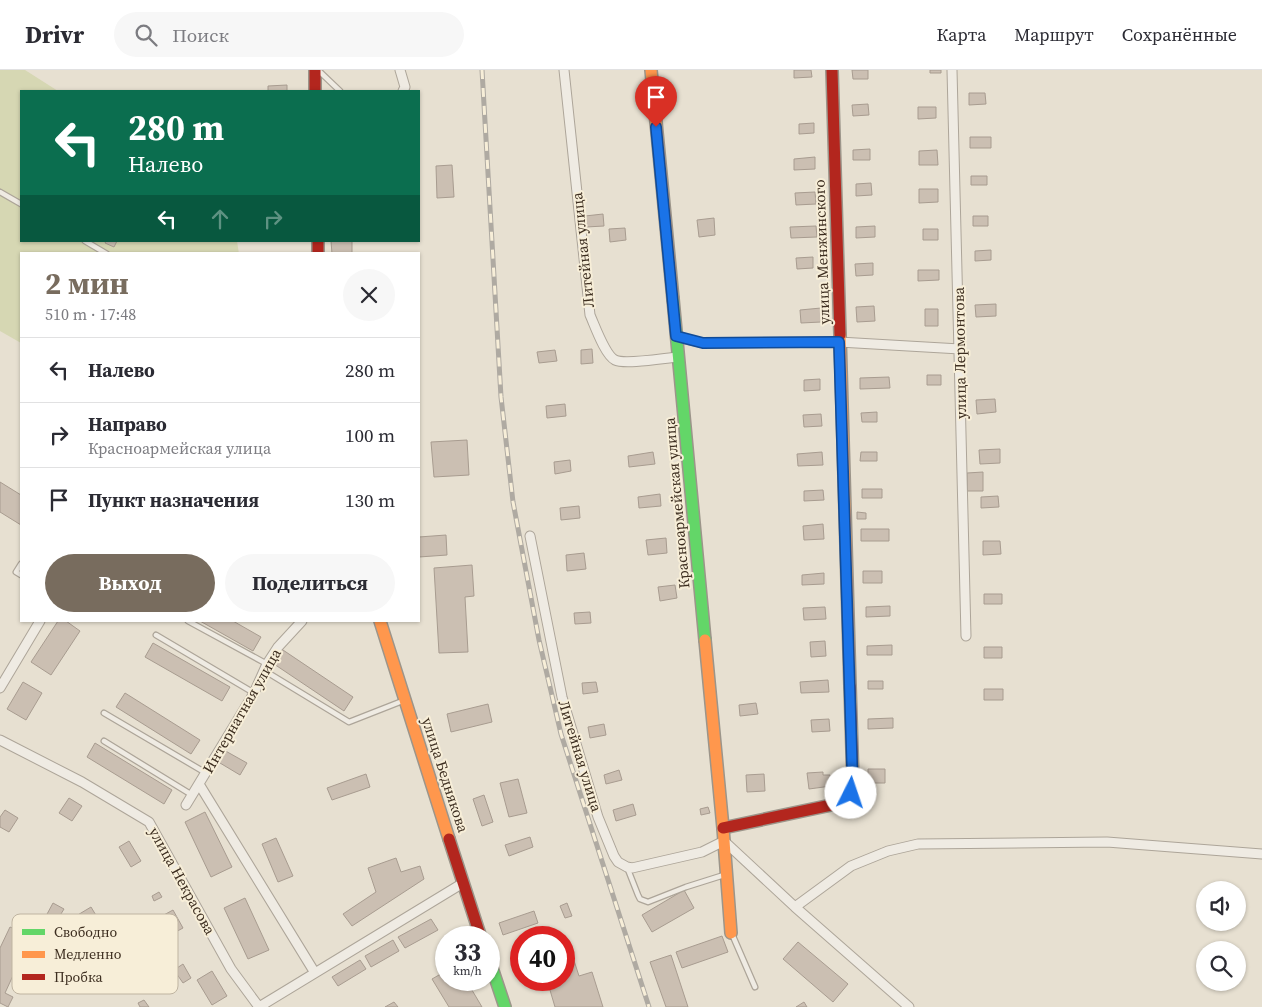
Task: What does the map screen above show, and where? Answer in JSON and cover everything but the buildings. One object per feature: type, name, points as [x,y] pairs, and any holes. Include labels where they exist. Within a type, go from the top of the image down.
[{"type":"street","points":[[315,90],[316,70]]},
{"type":"street","points":[[400,70],[405,87],[404,90]]},
{"type":"street","name":"Литейная улица","points":[[564,70],[590,316],[607,350],[614,359],[623,362],[678,357]]},
{"type":"street","name":"Красноармейская улица","points":[[650,70],[723,828],[731,933]]},
{"type":"street","name":"улица Менжинского","points":[[723,828],[836,804],[845,800],[851,793],[832,70]]},
{"type":"street","name":"улица Лермонтова","points":[[952,70],[966,636]]},
{"type":"street","points":[[676,336],[703,343],[839,342],[960,350]]},
{"type":"street","name":"Литейная улица","points":[[530,536],[562,697],[598,817],[614,856],[618,862],[627,867]]},
{"type":"street","points":[[0,688],[39,622]]},
{"type":"street","name":"Интернатная улица","points":[[186,805],[254,693],[278,647],[301,622]]},
{"type":"street","name":"улица Беднякова","points":[[380,622],[478,926]]},
{"type":"street","name":"улица Некрасова","points":[[0,740],[82,782],[149,822],[231,969],[259,1007],[463,883]]},
{"type":"street","points":[[199,784],[314,973]]},
{"type":"street","points":[[627,867],[640,866],[702,852],[724,840],[795,907],[909,1007]]},
{"type":"street","points":[[795,907],[851,866],[888,851],[918,844],[1107,842],[1262,854]]},
{"type":"street","points":[[500,991],[505,1007]]},
{"type":"lane","points":[[316,70],[339,90]]},
{"type":"lane","points":[[0,192],[20,203]]},
{"type":"lane","points":[[87,242],[104,252]]},
{"type":"lane","points":[[20,566],[16,572],[20,575]]},
{"type":"lane","points":[[190,622],[266,667],[349,722],[405,700]]},
{"type":"lane","points":[[156,635],[254,693]]},
{"type":"lane","points":[[104,713],[206,773]]},
{"type":"lane","points":[[104,741],[192,795]]},
{"type":"lane","points":[[627,867],[638,895],[648,902],[727,874]]},
{"type":"lane","points":[[731,933],[755,987]]},
{"type":"green space","points":[[0,70],[25,70],[56,90],[20,90],[20,242],[237,242],[239,252],[20,252],[20,342],[0,331]]},
{"type":"railway","points":[[482,70],[501,397],[513,502],[539,640],[561,734],[649,1007]]},
{"type":"traffic: fast","points":[[673,299],[705,640]]},
{"type":"traffic: fast","points":[[500,991],[505,1007]]},
{"type":"traffic: slow","points":[[651,70],[673,299]]},
{"type":"traffic: slow","points":[[840,335],[850,686]]},
{"type":"traffic: slow","points":[[380,622],[449,839]]},
{"type":"traffic: slow","points":[[705,640],[731,933]]},
{"type":"traffic: jam","points":[[315,70],[315,90]]},
{"type":"traffic: jam","points":[[832,70],[840,335]]},
{"type":"traffic: jam","points":[[318,242],[318,252]]},
{"type":"traffic: jam","points":[[723,828],[836,804],[847,796],[853,783],[850,686]]},
{"type":"traffic: jam","points":[[449,839],[477,926]]},
{"type":"route","points":[[656,127],[676,336],[703,343],[839,342],[853,784],[851,793]]}]
